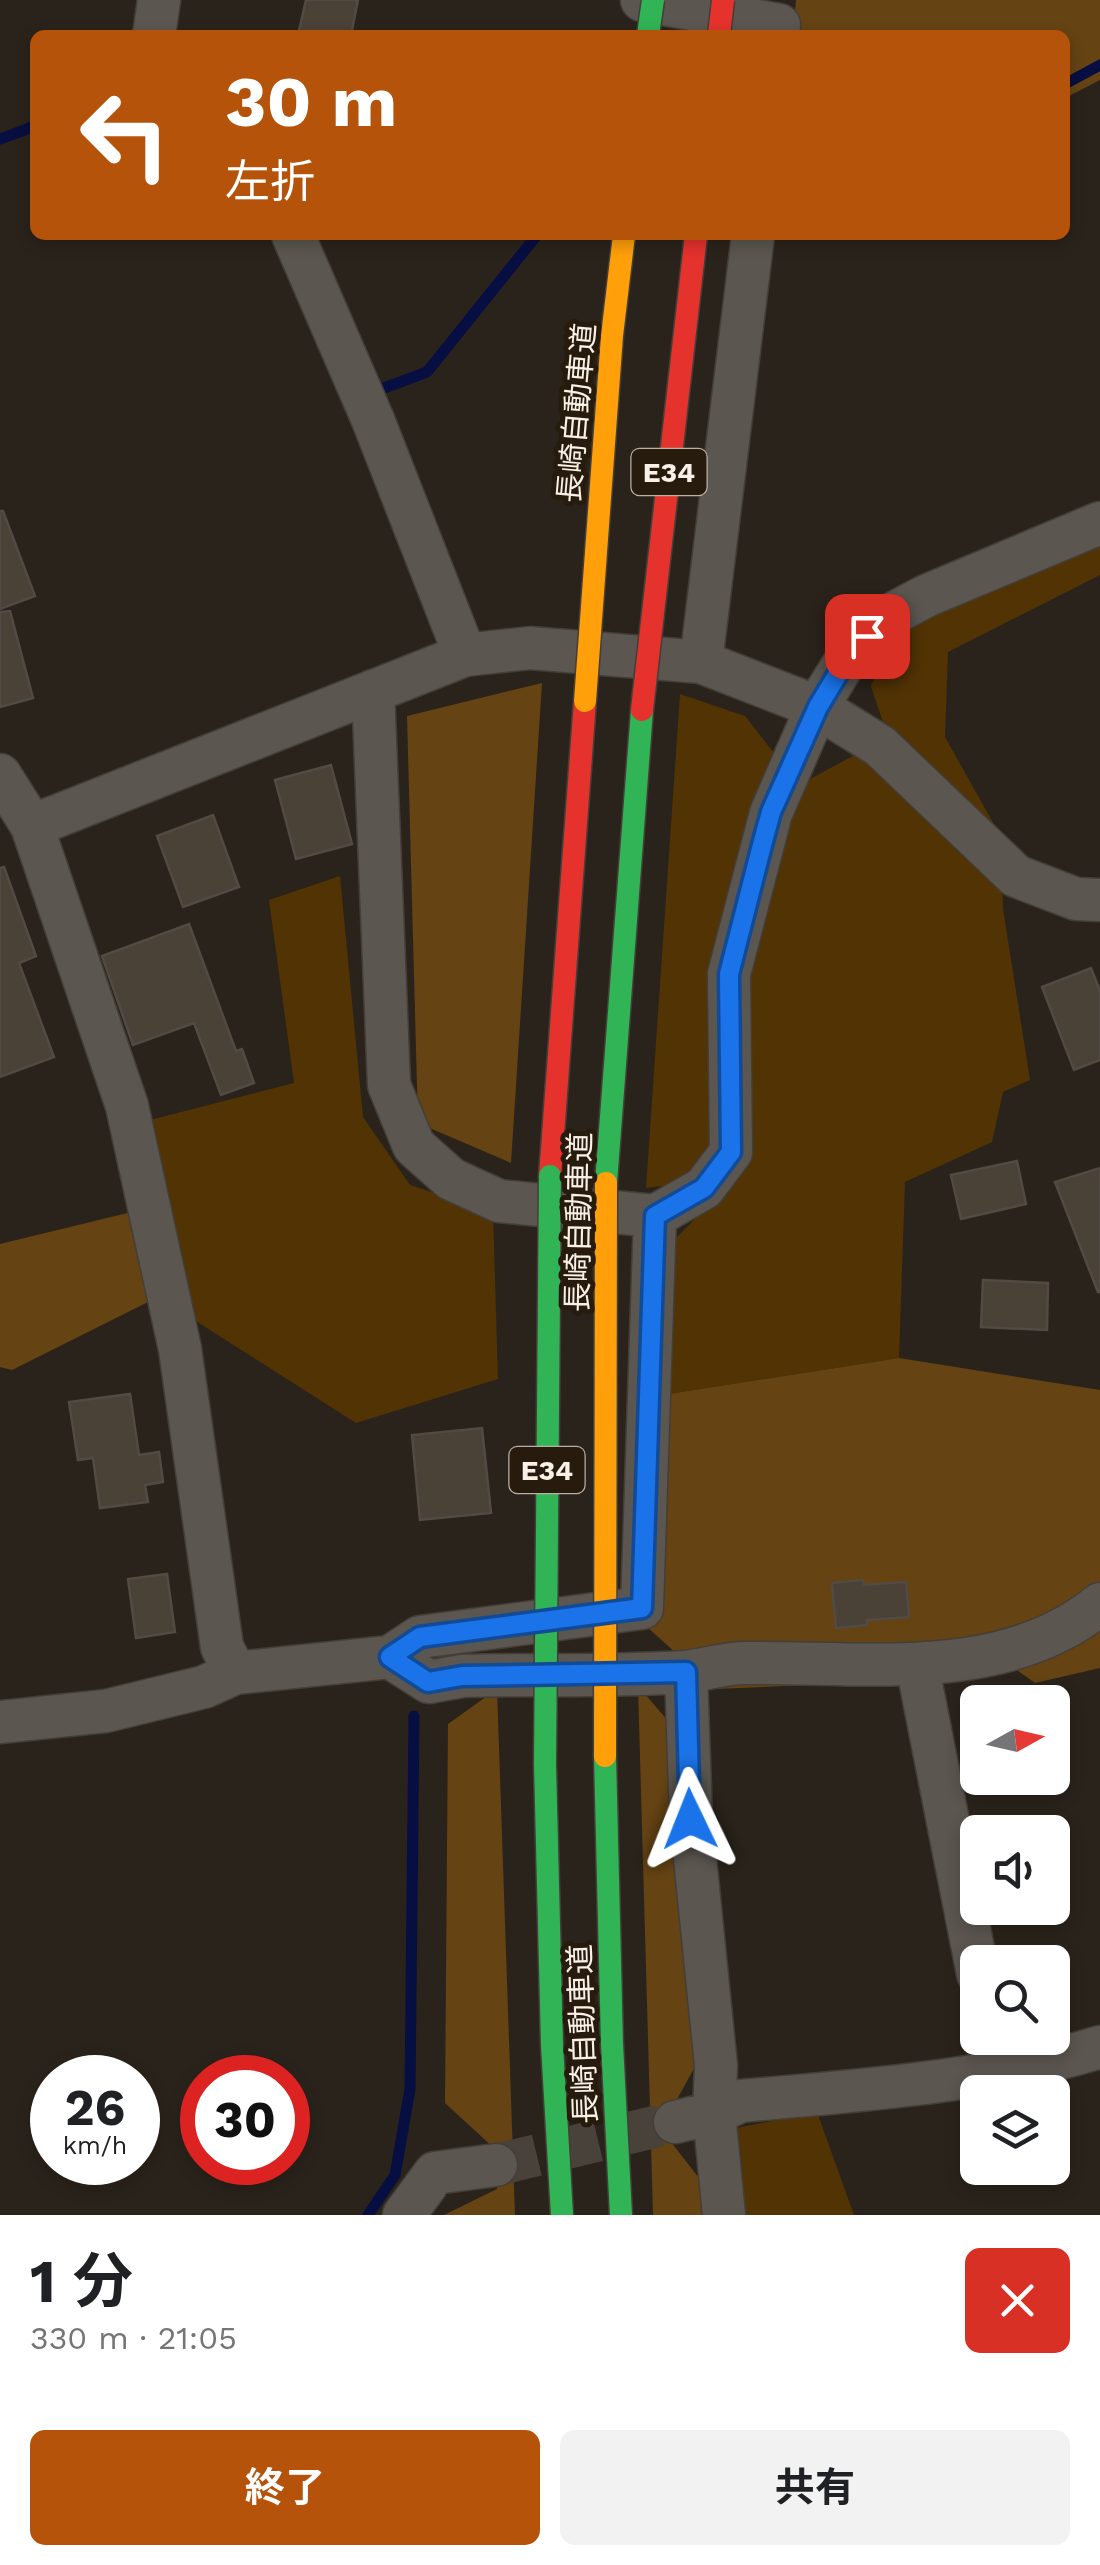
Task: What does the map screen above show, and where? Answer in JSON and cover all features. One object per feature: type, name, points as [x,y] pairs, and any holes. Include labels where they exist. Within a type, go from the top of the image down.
[{"type":"highway","points":[[649,30],[653,0]]},
{"type":"highway","points":[[720,30],[723,0]]},
{"type":"highway","name":"長崎自動車道","points":[[562,2215],[552,2045],[545,1764],[550,1176],[612,336],[623,240]]},
{"type":"highway","name":"長崎自動車道","points":[[621,2215],[612,2044],[606,1756],[606,1183],[642,710],[695,240]]},
{"type":"street","points":[[155,30],[158,0]]},
{"type":"street","points":[[642,0],[779,26],[779,30]]},
{"type":"street","points":[[295,240],[465,655]]},
{"type":"street","points":[[701,662],[753,240]]},
{"type":"street","points":[[374,691],[389,1085],[414,1146],[450,1179],[499,1201],[655,1216],[704,1188],[731,1152],[729,974],[771,812],[818,707],[851,652],[883,619],[926,596],[1100,523]]},
{"type":"street","points":[[32,826],[465,655],[530,648],[701,662],[818,707],[880,746],[1016,876],[1076,899],[1100,900]]},
{"type":"street","points":[[0,776],[32,826],[127,1106],[180,1349],[222,1647],[235,1673]]},
{"type":"street","points":[[0,1722],[106,1711],[204,1688],[235,1673],[390,1657],[420,1637],[642,1608],[655,1216]]},
{"type":"street","points":[[390,1657],[428,1682],[462,1676],[686,1672],[740,1663],[917,1664],[1006,1652],[1079,1621],[1100,1604]]},
{"type":"street","points":[[917,1664],[972,1945]]},
{"type":"street","points":[[686,1672],[690,1819],[716,2066],[694,2118],[724,2215]]},
{"type":"street","points":[[1070,2049],[1100,2047]]},
{"type":"street","points":[[694,2118],[741,2101],[934,2083],[993,2055]]},
{"type":"street","points":[[404,2215],[435,2174],[496,2165]]},
{"type":"shaded area","points":[[796,0],[1100,0],[1100,80],[1070,95],[1070,30],[793,30]]},
{"type":"shaded area","points":[[1100,540],[1100,575],[948,652],[945,737],[1001,837],[1003,909],[1030,1080],[1003,1092],[992,1142],[905,1182],[899,1358],[656,1396],[669,1245],[737,1177],[646,1188],[680,694],[745,716],[799,785],[888,737],[871,686],[899,621]]},
{"type":"shaded area","points":[[542,683],[511,1163],[418,1123],[407,716]]},
{"type":"shaded area","points":[[340,876],[363,1117],[410,1185],[493,1212],[498,1379],[356,1423],[158,1297],[131,1125],[294,1083],[269,900]]},
{"type":"shaded area","points":[[144,1209],[158,1297],[12,1370],[0,1367],[0,1244]]},
{"type":"shaded area","points":[[899,1358],[1100,1390],[1100,1668],[1035,1683],[1011,1666],[909,1681],[716,1689],[647,1627],[656,1396]]},
{"type":"shaded area","points":[[638,1686],[676,1730],[699,2059],[661,2129],[709,2191],[710,2215],[653,2215]]},
{"type":"shaded area","points":[[497,1689],[515,2215],[444,2215],[497,2189],[495,2149],[445,2103],[448,1724]]},
{"type":"shaded area","points":[[817,2112],[854,2215],[742,2215],[737,2128]]},
{"type":"building","points":[[306,0],[358,0],[352,30],[299,30]]},
{"type":"building","points":[[0,511],[35,596],[0,609]]},
{"type":"building","points":[[10,611],[33,698],[0,707],[0,612]]},
{"type":"building","points":[[331,765],[352,844],[296,859],[275,780]]},
{"type":"building","points":[[213,815],[239,887],[183,907],[157,836]]},
{"type":"building","points":[[4,867],[36,956],[19,963],[54,1057],[0,1077],[0,868]]},
{"type":"building","points":[[189,924],[236,1051],[242,1049],[254,1083],[221,1095],[194,1023],[133,1045],[102,956]]},
{"type":"building","points":[[1091,968],[1100,991],[1100,1060],[1074,1070],[1042,987]]},
{"type":"building","points":[[1017,1161],[1026,1204],[961,1219],[951,1175]]},
{"type":"building","points":[[1100,1168],[1100,1292],[1098,1292],[1055,1182]]},
{"type":"building","points":[[983,1280],[1048,1283],[1047,1330],[981,1327]]},
{"type":"building","points":[[130,1394],[139,1455],[159,1452],[163,1482],[145,1485],[148,1502],[100,1508],[93,1458],[78,1460],[69,1402]]},
{"type":"building","points":[[482,1428],[491,1513],[420,1520],[412,1435]]},
{"type":"building","points":[[167,1574],[175,1632],[136,1638],[128,1579]]},
{"type":"building","points":[[863,1580],[864,1585],[906,1582],[909,1617],[867,1620],[867,1625],[836,1628],[832,1583]]},
{"type":"waterway","points":[[1070,81],[1100,65]]},
{"type":"waterway","points":[[0,139],[30,128]]},
{"type":"waterway","points":[[374,386],[376,391],[427,372],[533,240]]},
{"type":"waterway","points":[[368,2215],[395,2175],[410,2089],[414,1716]]},
{"type":"tunnel","points":[[496,2165],[675,2122]]},
{"type":"traffic: fast","points":[[649,30],[653,0]]},
{"type":"traffic: fast","points":[[606,1183],[642,710]]},
{"type":"traffic: fast","points":[[545,1764],[550,1176]]},
{"type":"traffic: fast","points":[[605,1756],[612,2044],[621,2215]]},
{"type":"traffic: fast","points":[[545,1764],[552,2045],[562,2215]]},
{"type":"traffic: jam","points":[[720,30],[723,0]]},
{"type":"traffic: jam","points":[[642,710],[695,240]]},
{"type":"traffic: jam","points":[[550,1176],[585,701]]},
{"type":"traffic: slow","points":[[585,701],[612,336],[623,240]]},
{"type":"traffic: slow","points":[[605,1756],[606,1183]]},
{"type":"route","points":[[690,1819],[686,1672],[462,1676],[428,1682],[390,1657],[420,1637],[642,1608],[655,1216],[704,1188],[731,1152],[729,974],[762,845],[771,812],[818,707],[851,652],[867,636]]}]
